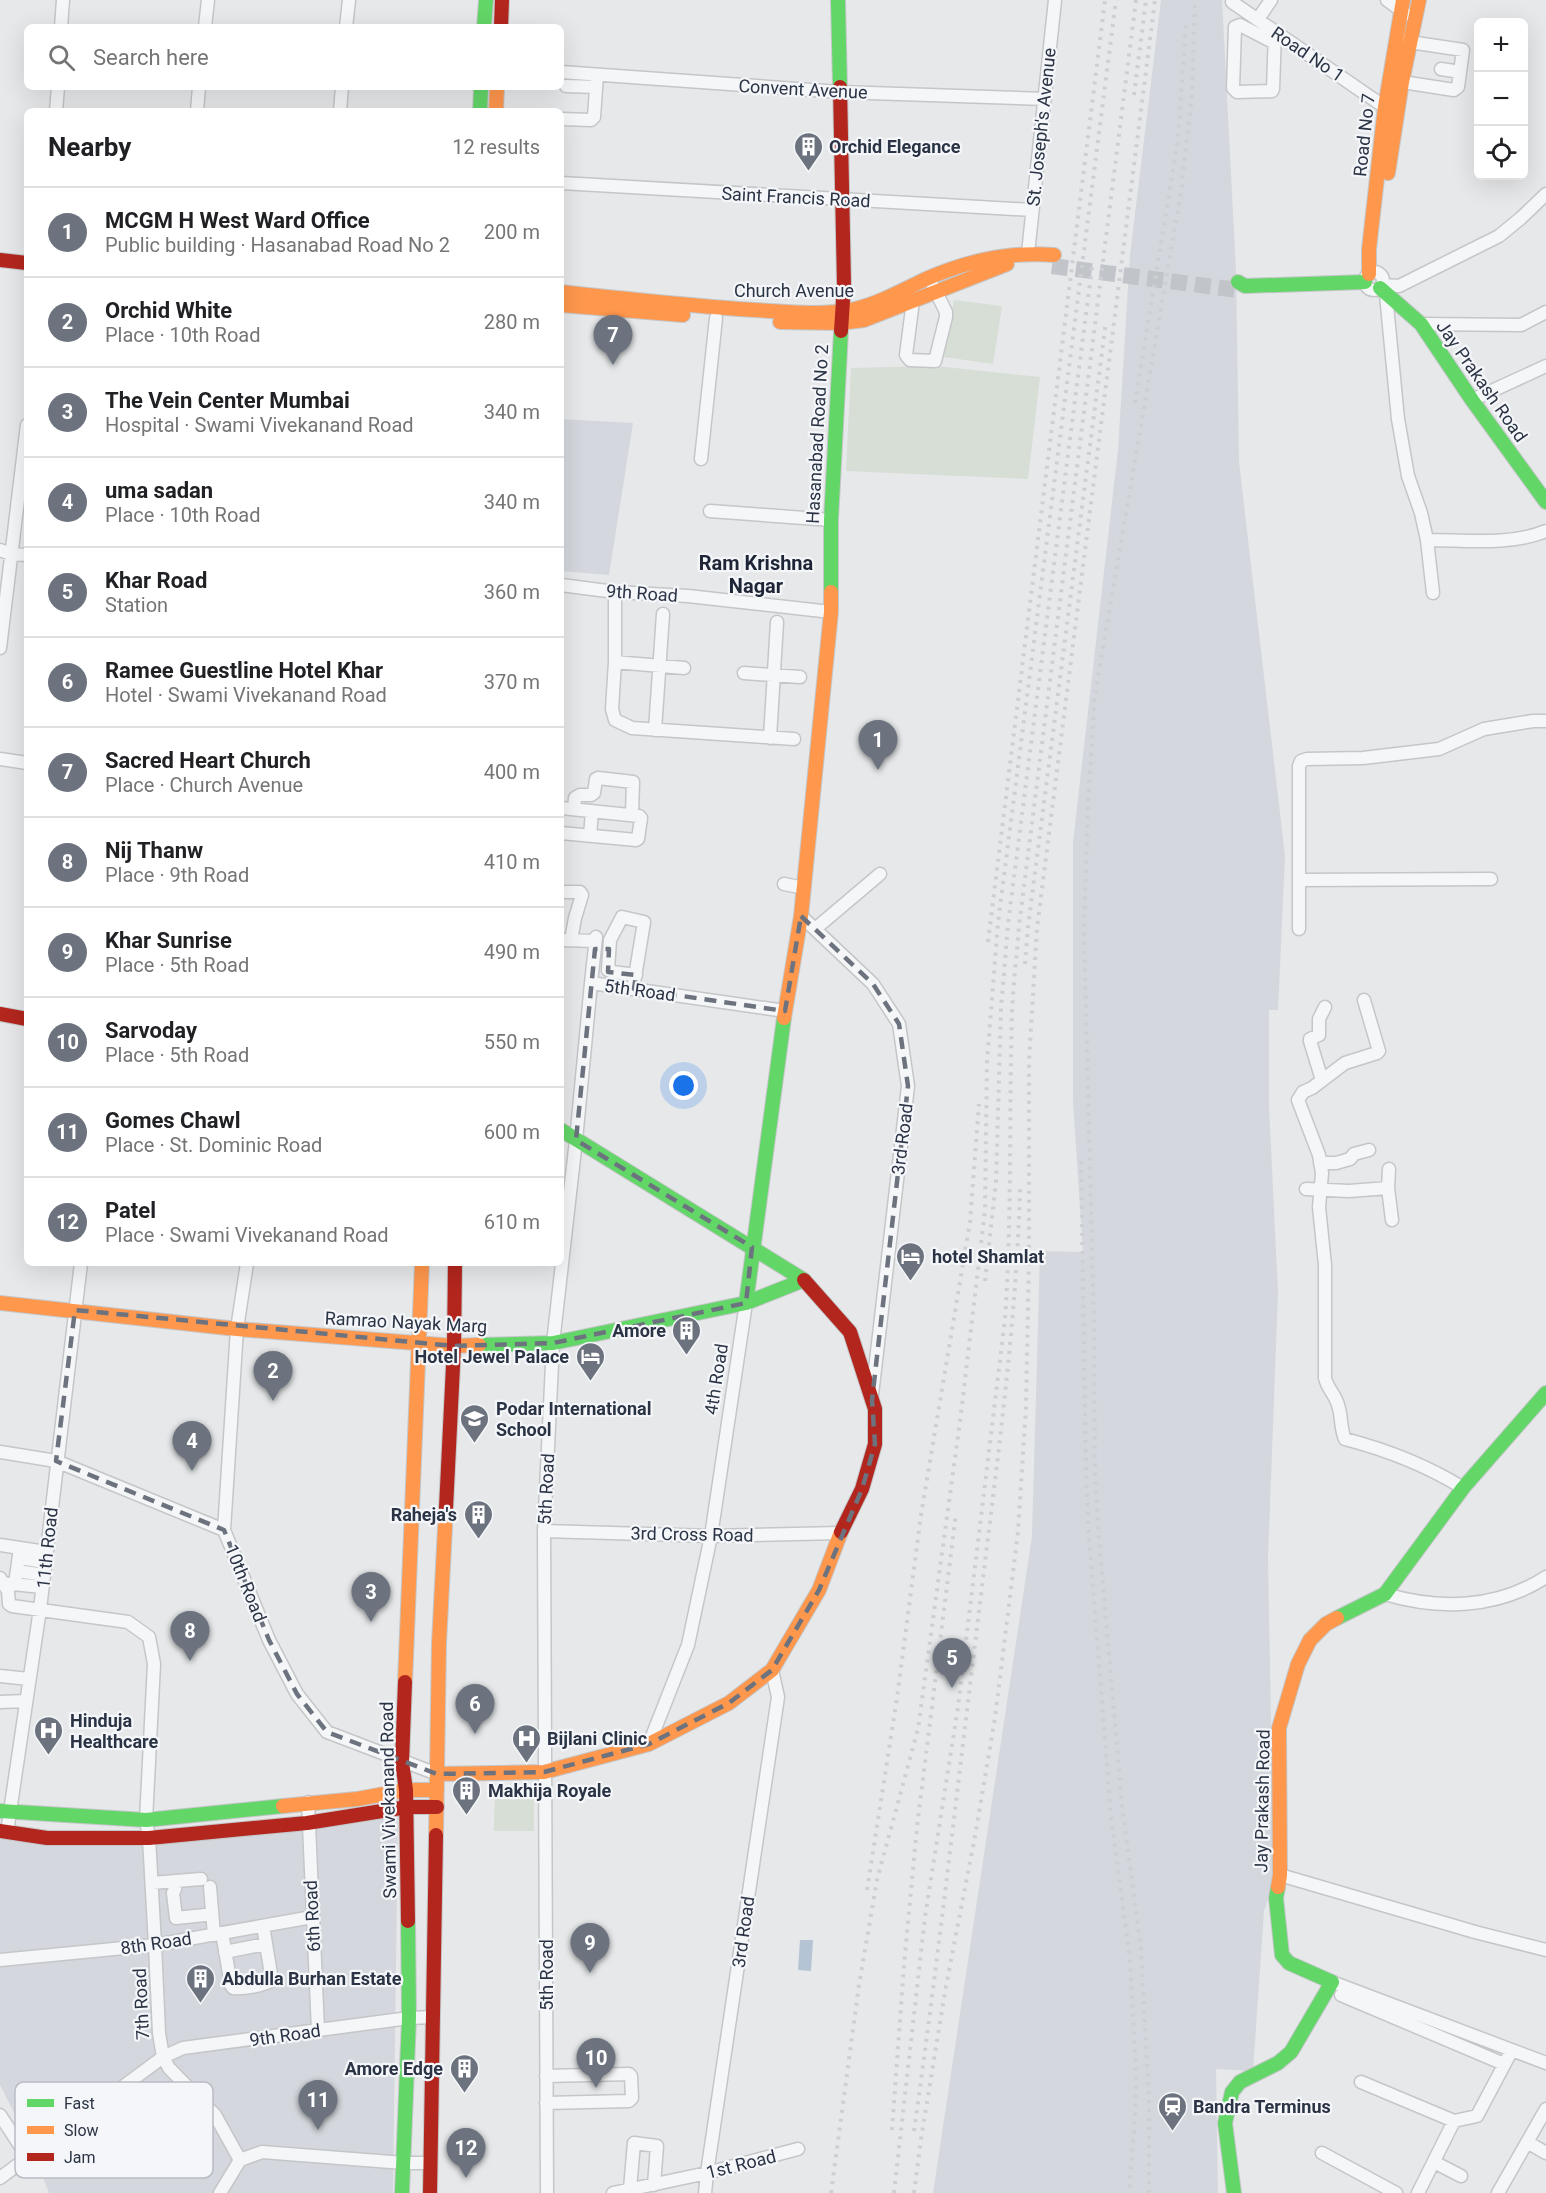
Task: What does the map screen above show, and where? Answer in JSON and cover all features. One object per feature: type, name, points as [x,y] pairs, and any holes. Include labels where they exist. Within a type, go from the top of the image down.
[{"type":"street","points":[[61,24],[63,0]]},
{"type":"street","points":[[205,24],[207,0]]},
{"type":"street","points":[[346,24],[349,0]]},
{"type":"street","points":[[484,24],[486,0]]},
{"type":"street","points":[[501,24],[502,0]]},
{"type":"street","name":"Hasanabad Road No 2","points":[[785,1011],[801,916],[831,612],[831,520],[844,285],[838,0]]},
{"type":"street","name":"St. Joseph's Avenue","points":[[1028,253],[1055,0]]},
{"type":"street","points":[[1258,19],[1271,0]]},
{"type":"street","points":[[1387,0],[1402,5],[1415,20]]},
{"type":"street","points":[[1419,0],[1411,42],[1395,81],[1396,115],[1377,250],[1377,283],[1408,476],[1421,513],[1427,540],[1433,593]]},
{"type":"street","name":"Road No 1","points":[[1242,26],[1238,5],[1258,19],[1275,38],[1396,115]]},
{"type":"street","name":"Road No 7","points":[[1377,283],[1369,249],[1384,107],[1395,81],[1395,39],[1402,5]]},
{"type":"street","points":[[1237,25],[1242,26],[1275,38],[1272,91],[1237,92],[1233,88],[1234,28],[1237,25]]},
{"type":"street","points":[[1395,39],[1460,48],[1463,52],[1458,87],[1454,90],[1395,81]]},
{"type":"street","points":[[1441,69],[1460,72]]},
{"type":"street","name":"Convent Avenue","points":[[564,73],[597,81],[1045,99]]},
{"type":"street","points":[[564,119],[591,120],[594,117],[597,81],[566,86]]},
{"type":"street","points":[[56,108],[58,90]]},
{"type":"street","points":[[197,108],[199,90]]},
{"type":"street","points":[[340,108],[342,90]]},
{"type":"street","points":[[480,108],[481,90]]},
{"type":"street","points":[[496,108],[497,90]]},
{"type":"street","name":"Saint Francis Road","points":[[564,183],[1032,210]]},
{"type":"street","points":[[1241,286],[1377,283],[1399,286],[1499,236],[1546,194]]},
{"type":"street","name":"Church Avenue","points":[[564,292],[841,317],[863,307],[1005,264],[1053,260],[1028,253],[1003,255],[968,264],[933,285]]},
{"type":"street","points":[[0,260],[24,263]]},
{"type":"street","name":"Jay Prakash Road","points":[[1377,283],[1420,324],[1546,502]]},
{"type":"street","points":[[564,305],[805,323],[841,317],[864,320],[913,301],[933,285],[946,312],[935,361],[907,358],[913,301]]},
{"type":"street","points":[[1420,324],[1521,325],[1546,312]]},
{"type":"street","points":[[701,459],[716,318]]},
{"type":"street","points":[[1472,400],[1546,366]]},
{"type":"street","points":[[0,648],[6,552],[24,443]]},
{"type":"street","points":[[710,511],[831,520]]},
{"type":"street","points":[[1427,540],[1515,539],[1546,531]]},
{"type":"street","points":[[6,552],[24,555]]},
{"type":"street","name":"9th Road","points":[[564,585],[831,612]]},
{"type":"street","points":[[615,592],[612,709],[615,720],[632,728],[794,739]]},
{"type":"street","points":[[655,730],[663,614]]},
{"type":"street","points":[[770,738],[777,622]]},
{"type":"street","points":[[615,662],[684,668]]},
{"type":"street","points":[[744,673],[800,676]]},
{"type":"street","points":[[1299,928],[1299,766],[1301,761],[1363,758],[1439,750],[1485,729],[1546,721]]},
{"type":"street","points":[[0,759],[24,763]]},
{"type":"street","points":[[564,832],[637,840],[640,817],[567,809],[574,798],[594,793],[598,778],[633,782],[632,815]]},
{"type":"street","points":[[590,836],[592,811]]},
{"type":"street","points":[[815,929],[880,874]]},
{"type":"street","points":[[1299,880],[1491,879]]},
{"type":"street","points":[[784,884],[804,888]]},
{"type":"street","points":[[564,892],[577,892],[582,895],[566,940],[595,942],[609,949]]},
{"type":"street","name":"3rd Road","points":[[801,916],[873,984],[899,1024],[908,1086],[872,1400]]},
{"type":"street","points":[[633,989],[636,975],[644,921],[621,917],[610,940],[608,970],[636,975]]},
{"type":"street","points":[[591,983],[595,942]]},
{"type":"street","name":"5th Road","points":[[564,1246],[591,983],[785,1011]]},
{"type":"street","points":[[1364,1000],[1378,1051],[1345,1063],[1312,1088],[1303,1092],[1298,1100],[1320,1163],[1320,1216],[1325,1265],[1325,1378],[1327,1388],[1337,1401],[1345,1439],[1434,1470],[1462,1488]]},
{"type":"street","points":[[1322,1080],[1310,1039],[1319,1035],[1319,1019],[1325,1007]]},
{"type":"street","name":"4th Road","points":[[649,1744],[688,1645],[711,1536],[746,1303],[785,1011]]},
{"type":"street","points":[[0,1014],[24,1018]]},
{"type":"street","points":[[437,1774],[544,1772],[649,1744],[729,1703],[772,1671],[819,1590],[840,1533],[862,1489],[875,1444],[875,1409],[850,1332],[804,1280],[564,1132]]},
{"type":"street","points":[[1320,1163],[1336,1163],[1369,1150]]},
{"type":"street","points":[[1389,1169],[1388,1188],[1392,1220]]},
{"type":"street","points":[[1306,1190],[1349,1191],[1388,1188]]},
{"type":"street","name":"11th Road","points":[[4,1832],[5,1812],[40,1609],[81,1266]]},
{"type":"street","name":"10th Road","points":[[247,1266],[237,1329],[224,1530],[269,1640],[297,1694],[327,1732],[437,1774]]},
{"type":"street","name":"Swami Vivekanand Road","points":[[402,2193],[410,2018],[407,1807],[402,1762],[422,1266]]},
{"type":"street","points":[[430,2193],[439,1643],[454,1346],[455,1266]]},
{"type":"street","name":"5th Road","points":[[547,2193],[544,1531],[553,1343],[562,1266]]},
{"type":"street","name":"Ramrao Nayak Marg","points":[[0,1303],[237,1329],[454,1346],[553,1343],[746,1303],[804,1280]]},
{"type":"street","name":"Jay Prakash Road","points":[[1546,1393],[1462,1488],[1385,1594],[1326,1624],[1310,1640],[1298,1664],[1279,1728],[1280,1875],[1276,1898],[1282,1955],[1289,1963],[1332,1982],[1546,2063]]},
{"type":"street","points":[[0,1452],[56,1461],[224,1530]]},
{"type":"street","name":"3rd Cross Road","points":[[544,1531],[711,1536],[840,1533]]},
{"type":"street","points":[[0,1545],[12,1572],[9,1604],[12,1606],[128,1622],[149,1637],[154,1664],[146,1820]]},
{"type":"street","points":[[12,1572],[44,1573]]},
{"type":"street","points":[[12,1572],[44,1573]]},
{"type":"street","points":[[12,1572],[44,1573]]},
{"type":"street","points":[[1385,1594],[1414,1602],[1453,1606],[1508,1596],[1546,1576]]},
{"type":"street","name":"3rd Road","points":[[705,2193],[778,1697],[772,1671]]},
{"type":"street","points":[[0,1676],[29,1679]]},
{"type":"street","points":[[15,1678],[9,1699],[26,1699]]},
{"type":"street","points":[[5,1812],[146,1820],[357,1798],[406,1790],[437,1790]]},
{"type":"street","name":"6th Road","points":[[308,1802],[307,1823],[318,2030]]},
{"type":"street","points":[[4,1832],[66,1839],[149,1838],[307,1823],[407,1807],[437,1807]]},
{"type":"street","name":"7th Road","points":[[146,1820],[149,1838],[159,2033],[163,2057],[169,2068],[183,2082]]},
{"type":"street","points":[[1280,1875],[1475,1932],[1546,1950]]},
{"type":"street","points":[[152,1893],[206,1883],[207,1912],[213,1935],[225,1952],[232,1987],[240,1989],[272,1980],[262,1926]]},
{"type":"street","points":[[152,1893],[177,1889]]},
{"type":"street","points":[[177,1889],[175,1917],[207,1912]]},
{"type":"street","points":[[184,1917],[186,1940]]},
{"type":"street","name":"8th Road","points":[[0,1959],[155,1945],[312,1917]]},
{"type":"street","points":[[225,1952],[266,1944]]},
{"type":"street","points":[[1234,2193],[1225,2123],[1232,2092],[1239,2082],[1278,2063],[1291,2052],[1332,1982]]},
{"type":"street","points":[[1341,1995],[1504,2064]]},
{"type":"street","name":"9th Road","points":[[130,2082],[163,2057],[183,2048],[410,2018],[433,2017]]},
{"type":"street","points":[[1361,2082],[1454,2121],[1477,2115],[1512,2050]]},
{"type":"street","points":[[546,2076],[629,2074],[632,2098],[629,2101],[546,2103]]},
{"type":"street","points":[[1498,2193],[1546,2109]]},
{"type":"street","name":"7th Road","points":[[213,2113],[240,2160]]},
{"type":"street","points":[[0,2115],[15,2138]]},
{"type":"street","points":[[1418,2193],[1454,2121]]},
{"type":"street","points":[[1527,2142],[1546,2153]]},
{"type":"street","points":[[632,2185],[633,2144],[654,2144],[657,2148],[654,2185]]},
{"type":"street","name":"1st Road","points":[[613,2193],[632,2185],[654,2185],[707,2174],[798,2149]]},
{"type":"street","points":[[226,2191],[240,2160],[262,2152],[430,2163]]},
{"type":"street","points":[[1322,2153],[1396,2193]]},
{"type":"street","points":[[1434,2162],[1461,2176]]},
{"type":"street","name":"9th Road","points":[[0,2178],[15,2167]]},
{"type":"highlighted area","points":[[801,916],[873,984],[899,1024],[908,1086],[872,1400],[875,1444],[862,1489],[819,1590],[772,1670],[729,1703],[649,1744],[544,1772],[437,1774],[327,1732],[297,1694],[269,1640],[224,1530],[56,1461],[75,1310],[454,1346],[553,1343],[746,1303],[752,1247],[576,1140],[595,949],[609,949],[608,972],[636,975],[634,989],[785,1011]]},
{"type":"shaded area","points":[[1161,0],[1222,0],[1236,271],[1239,462],[1285,856],[1278,1010],[1269,1010],[1269,1106],[1278,1293],[1268,1558],[1274,1881],[1264,1911],[1253,2071],[1216,2069],[1218,2193],[933,2193],[1032,1536],[1040,1251],[1083,1252],[1073,1102],[1073,842],[1118,450],[1130,255]]},
{"type":"shaded area","points":[[954,300],[1002,306],[993,364],[944,357]]},
{"type":"shaded area","points":[[936,366],[1040,377],[1028,479],[846,471],[851,368]]},
{"type":"shaded area","points":[[564,419],[633,423],[609,575],[564,571]]},
{"type":"shaded area","points":[[495,1785],[534,1785],[534,1831],[494,1831]]},
{"type":"shaded area","points":[[398,1816],[393,2193],[49,2193],[43,2178],[213,2178],[213,2082],[15,2082],[15,2114],[0,2085],[0,1837],[36,1840]]},
{"type":"water","points":[[800,1940],[813,1940],[811,1971],[798,1970]]},
{"type":"tunnel","points":[[1052,266],[1238,290]]},
{"type":"railway","points":[[988,942],[1105,0]]},
{"type":"railway","points":[[831,2193],[859,1985],[877,1880],[918,1729],[961,1414],[985,1210],[987,1062],[998,923],[1116,0]]},
{"type":"railway","points":[[894,2193],[925,1917],[958,1707],[1005,1319],[1010,1204],[1012,1013],[1019,926],[1136,0]]},
{"type":"railway","points":[[1134,95],[1146,0]]},
{"type":"railway","points":[[914,2193],[946,1986],[995,1718],[1018,1532],[1026,1407],[1029,1061],[1037,928],[1155,0]]},
{"type":"railway","points":[[1149,2193],[1149,2099],[1141,1950],[1122,1805],[1095,1475],[1094,1327],[1084,929],[1088,803],[1095,694],[1181,192],[1192,94],[1195,0]]},
{"type":"railway","points":[[1135,403],[1178,139],[1186,23]]},
{"type":"railway","points":[[985,1281],[996,1182],[1001,1009],[1008,924],[1092,267]]},
{"type":"railway","points":[[1025,964],[1106,321]]},
{"type":"railway","points":[[867,1890],[897,1698],[921,1515],[970,1222],[979,1104]]},
{"type":"railway","points":[[1081,1161],[1089,1537],[1111,1816],[1130,1959],[1136,2074],[1129,2193]]},
{"type":"railway","points":[[914,2131],[1004,1404],[1014,1297],[1020,1189]]},
{"type":"railway","points":[[892,2130],[917,1827],[956,1513]]},
{"type":"traffic: fast","points":[[484,24],[486,0]]},
{"type":"traffic: fast","points":[[838,0],[840,87]]},
{"type":"traffic: fast","points":[[480,108],[481,90]]},
{"type":"traffic: fast","points":[[1238,282],[1245,286],[1365,282]]},
{"type":"traffic: fast","points":[[1380,288],[1421,324],[1472,400],[1546,502]]},
{"type":"traffic: fast","points":[[831,592],[831,520],[841,331]]},
{"type":"traffic: fast","points":[[746,1303],[784,1018]]},
{"type":"traffic: fast","points":[[564,1132],[804,1280]]},
{"type":"traffic: fast","points":[[479,1345],[553,1343],[746,1303],[804,1280]]},
{"type":"traffic: fast","points":[[1337,1618],[1385,1594],[1463,1488],[1546,1393]]},
{"type":"traffic: fast","points":[[0,1811],[146,1820],[283,1806]]},
{"type":"traffic: fast","points":[[1234,2193],[1225,2123],[1232,2092],[1240,2082],[1278,2063],[1291,2052],[1332,1982],[1289,1963],[1282,1955],[1276,1898],[1278,1887]]},
{"type":"traffic: fast","points":[[402,2193],[409,2018],[408,1921]]},
{"type":"traffic: slow","points":[[1369,274],[1369,249],[1385,107],[1403,0]]},
{"type":"traffic: slow","points":[[1388,173],[1402,82],[1419,0]]},
{"type":"traffic: slow","points":[[496,108],[497,90]]},
{"type":"traffic: slow","points":[[564,292],[731,308],[818,313],[855,309],[973,262],[1005,256],[1054,255]]},
{"type":"traffic: slow","points":[[780,322],[840,323],[864,320],[1007,264]]},
{"type":"traffic: slow","points":[[564,305],[683,315]]},
{"type":"traffic: slow","points":[[784,1018],[801,916],[831,612],[831,592]]},
{"type":"traffic: slow","points":[[405,1682],[422,1266]]},
{"type":"traffic: slow","points":[[0,1303],[237,1329],[454,1346],[479,1345]]},
{"type":"traffic: slow","points":[[436,1835],[439,1643],[446,1508]]},
{"type":"traffic: slow","points":[[437,1774],[544,1772],[649,1744],[729,1703],[772,1670],[819,1590],[841,1532]]},
{"type":"traffic: slow","points":[[1278,1887],[1280,1875],[1279,1728],[1298,1664],[1310,1640],[1326,1624],[1337,1618]]},
{"type":"traffic: slow","points":[[283,1806],[357,1799],[406,1790],[437,1790]]},
{"type":"traffic: jam","points":[[501,24],[502,0]]},
{"type":"traffic: jam","points":[[840,87],[844,285],[841,331]]},
{"type":"traffic: jam","points":[[0,260],[24,263]]},
{"type":"traffic: jam","points":[[0,1014],[24,1018]]},
{"type":"traffic: jam","points":[[446,1508],[454,1346],[455,1266]]},
{"type":"traffic: jam","points":[[804,1280],[850,1332],[875,1409],[875,1444],[862,1489],[841,1532]]},
{"type":"traffic: jam","points":[[405,1682],[402,1762],[406,1790],[408,1921]]},
{"type":"traffic: jam","points":[[0,1831],[47,1838],[149,1838],[307,1823],[407,1807],[437,1807]]},
{"type":"traffic: jam","points":[[430,2193],[436,1835]]},
{"type":"place","name":"Orchid Elegance","points":[[808,172]]},
{"type":"place","name":"Sacred Heart Church","points":[[613,365]]},
{"type":"place","name":"MCGM H West Ward Office","points":[[878,770]]},
{"type":"place","name":"hotel Shamlat","points":[[911,1282]]},
{"type":"place","name":"Amore","points":[[687,1356]]},
{"type":"place","name":"Hotel Jewel Palace","points":[[590,1382]]},
{"type":"place","name":"Orchid White","points":[[273,1401]]},
{"type":"place","name":"Podar International School","points":[[475,1444]]},
{"type":"place","name":"uma sadan","points":[[192,1471]]},
{"type":"place","name":"Raheja's","points":[[478,1540]]},
{"type":"place","name":"The Vein Center Mumbai","points":[[371,1622]]},
{"type":"place","name":"Nij Thanw","points":[[190,1661]]},
{"type":"place","name":"Khar Road","points":[[952,1688]]},
{"type":"place","name":"Ramee Guestline Hotel Khar","points":[[475,1734]]},
{"type":"place","name":"Hinduja Healthcare","points":[[49,1756]]},
{"type":"place","name":"Bijlani Clinic","points":[[526,1764]]},
{"type":"place","name":"Makhija Royale","points":[[467,1816]]},
{"type":"place","name":"Khar Sunrise","points":[[590,1973]]},
{"type":"place","name":"Abdulla Burhan Estate","points":[[201,2004]]},
{"type":"place","name":"Sarvoday","points":[[596,2088]]},
{"type":"place","name":"Amore Edge","points":[[464,2094]]},
{"type":"place","name":"Gomes Chawl","points":[[318,2130]]},
{"type":"place","name":"Bandra Terminus","points":[[1172,2132]]},
{"type":"place","name":"Patel","points":[[466,2178]]},
{"type":"district","name":"Ram Krishna Nagar","points":[[756,574]]}]
